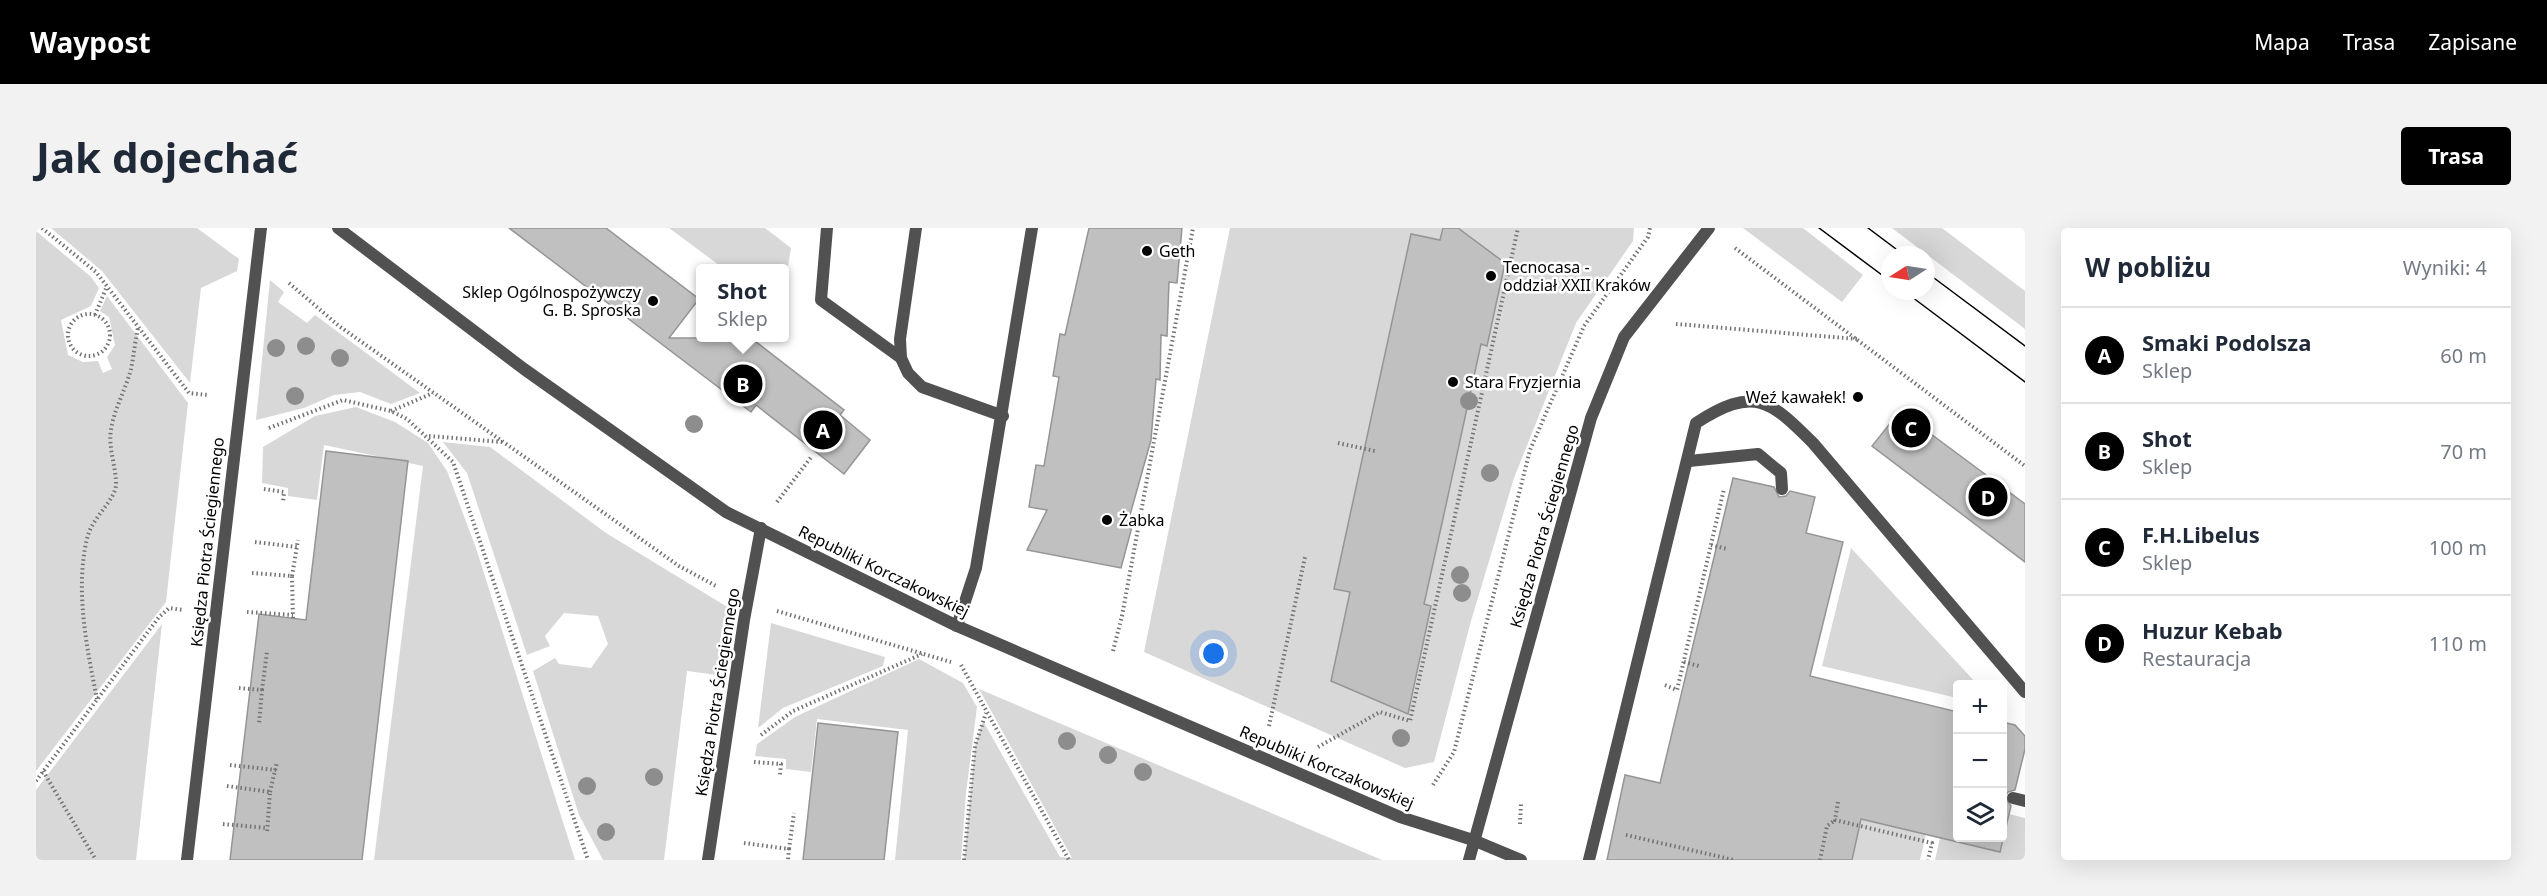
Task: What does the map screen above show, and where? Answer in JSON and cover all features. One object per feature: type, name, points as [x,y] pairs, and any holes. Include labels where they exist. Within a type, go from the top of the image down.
[{"type":"street","name":"Księdza Piotra Ściegiennego","points":[[187,860],[256,255],[261,228]]},
{"type":"street","name":"Republiki Korczakowskiej","points":[[338,228],[543,383],[726,512],[957,626],[1400,817],[1473,840],[1521,860]]},
{"type":"street","points":[[827,228],[821,300],[901,358]]},
{"type":"street","points":[[915,228],[900,339],[901,358],[909,373],[922,387],[1003,416]]},
{"type":"street","points":[[957,626],[976,568],[1003,416],[1032,228]]},
{"type":"street","name":"Księdza Piotra Ściegiennego","points":[[1468,860],[1591,418],[1624,337],[1709,228]]},
{"type":"street","points":[[1589,860],[1689,461],[1696,423],[1734,403],[1754,401],[1769,404],[1783,414],[1821,451],[2025,692]]},
{"type":"street","points":[[1689,461],[1758,454],[1781,473],[1782,489]]},
{"type":"street","name":"Księdza Piotra Ściegiennego","points":[[708,860],[747,602],[761,528]]},
{"type":"path","points":[[42,228],[96,273],[189,393],[212,396]]},
{"type":"path","points":[[1113,651],[1122,616],[1193,228]]},
{"type":"path","points":[[1315,748],[1380,712],[1410,721],[1518,228]]},
{"type":"path","points":[[1433,785],[1454,752],[1530,450],[1584,326],[1648,237],[1650,228]]},
{"type":"path","points":[[1732,247],[2025,466]]},
{"type":"path","points":[[256,255],[339,326],[679,566],[747,602],[935,657]]},
{"type":"path","points":[[94,315],[107,286]]},
{"type":"path","points":[[94,315],[105,322],[110,335],[109,342],[100,353],[93,356],[79,354],[70,344],[71,325],[81,316],[94,315]]},
{"type":"path","points":[[1667,323],[1857,339]]},
{"type":"path","points":[[98,699],[88,657],[83,590],[86,544],[93,520],[113,496],[116,484],[111,456],[110,430],[131,368],[138,328]]},
{"type":"path","points":[[392,411],[433,393]]},
{"type":"path","points":[[235,441],[344,400],[392,411],[407,419],[428,436],[453,462],[588,860]]},
{"type":"path","points":[[428,436],[503,442]]},
{"type":"path","points":[[1338,443],[1375,451]]},
{"type":"path","points":[[775,505],[812,456]]},
{"type":"path","points":[[1667,678],[1665,687],[1677,690],[1725,488],[1714,485]]},
{"type":"path","points":[[254,487],[284,492],[283,502]]},
{"type":"path","points":[[240,612],[293,616],[292,576],[298,540]]},
{"type":"path","points":[[248,541],[297,547]]},
{"type":"path","points":[[1712,545],[1727,549]]},
{"type":"path","points":[[1269,727],[1305,556]]},
{"type":"path","points":[[245,573],[292,576]]},
{"type":"path","points":[[36,781],[159,617],[169,608],[216,611]]},
{"type":"path","points":[[259,724],[267,652]]},
{"type":"path","points":[[759,737],[793,711],[922,654]]},
{"type":"path","points":[[1684,662],[1699,666]]},
{"type":"path","points":[[960,665],[1069,860]]},
{"type":"path","points":[[232,687],[262,690]]},
{"type":"path","points":[[964,860],[975,746],[986,712]]},
{"type":"path","points":[[747,761],[781,764],[780,775]]},
{"type":"path","points":[[216,823],[267,831],[270,792],[277,762]]},
{"type":"path","points":[[223,765],[276,770]]},
{"type":"path","points":[[44,771],[96,860]]},
{"type":"path","points":[[220,785],[270,792]]},
{"type":"path","points":[[1519,827],[1521,800]]},
{"type":"path","points":[[1835,820],[1838,802]]},
{"type":"path","points":[[788,860],[794,813]]},
{"type":"path","points":[[1820,860],[1827,825],[1835,820],[1932,843],[1928,860]]},
{"type":"path","points":[[1597,828],[1734,860]]},
{"type":"path","points":[[738,842],[789,849]]},
{"type":"shaded area","points":[[51,228],[197,228],[239,259],[237,271],[201,288],[190,383],[102,271]]},
{"type":"shaded area","points":[[669,228],[765,228],[791,248],[788,264],[718,264]]},
{"type":"shaded area","points":[[1230,228],[1634,228],[1633,241],[1576,323],[1514,478],[1471,621],[1434,762],[1405,768],[1144,652]]},
{"type":"shaded area","points":[[1743,228],[1803,228],[1863,275],[1842,302]]},
{"type":"shaded area","points":[[1892,228],[1942,228],[2025,291],[2025,329],[1935,261],[1935,246],[1916,246]]},
{"type":"shaded area","points":[[36,231],[91,277],[99,288],[91,306],[61,320],[68,355],[83,362],[98,361],[103,373],[112,369],[107,357],[115,345],[109,317],[100,311],[107,296],[188,403],[166,602],[36,771]]},
{"type":"shaded area","points":[[270,280],[284,292],[278,302],[307,323],[315,315],[420,393],[391,404],[360,392],[334,395],[304,408],[256,420]]},
{"type":"shaded area","points":[[356,407],[395,422],[428,443],[447,471],[476,548],[575,860],[374,860],[423,466],[324,445],[317,500],[288,496],[288,488],[262,483],[263,447],[315,416]]},
{"type":"shaded area","points":[[443,442],[490,447],[606,533],[729,608],[717,675],[687,671],[664,860],[603,860],[579,815],[533,671],[555,658],[559,664],[591,668],[608,644],[598,616],[564,613],[545,636],[550,646],[527,655],[467,473]]},
{"type":"shaded area","points":[[1851,548],[1973,680],[1953,680],[1953,697],[1822,666]]},
{"type":"shaded area","points":[[771,623],[885,657],[883,666],[783,708],[758,728]]},
{"type":"shaded area","points":[[162,624],[136,860],[36,860],[36,790]]},
{"type":"shaded area","points":[[919,659],[963,683],[977,707],[966,793],[961,860],[895,860],[908,730],[817,719],[811,772],[786,769],[786,759],[755,756],[757,744],[795,717]]},
{"type":"shaded area","points":[[979,689],[1382,860],[964,860],[975,746],[983,721],[1060,857],[1072,858]]},
{"type":"shaded area","points":[[2009,814],[2025,818],[2025,860],[1935,860],[1940,838],[2000,852],[2002,842],[2007,842]]},
{"type":"shaded area","points":[[1861,819],[1926,834],[1920,860],[1852,860]]},
{"type":"building","points":[[509,228],[606,228],[696,297],[696,303],[669,338],[696,338],[696,342],[756,342],[844,410],[840,415],[870,440],[844,474],[756,405],[751,412]]},
{"type":"building","points":[[1089,228],[1182,228],[1177,283],[1169,282],[1167,336],[1161,335],[1160,380],[1156,379],[1151,440],[1128,522],[1133,523],[1121,568],[1027,550],[1047,510],[1029,507],[1036,465],[1044,466],[1059,377],[1053,376],[1060,334],[1065,335]]},
{"type":"building","points":[[1443,228],[1458,228],[1505,263],[1487,346],[1481,344],[1424,604],[1431,606],[1408,714],[1331,681],[1350,592],[1334,589],[1411,234],[1440,240]]},
{"type":"building","points":[[1900,411],[2025,504],[2025,562],[1872,446]]},
{"type":"building","points":[[326,451],[408,461],[362,860],[230,860],[259,614],[306,620]]},
{"type":"building","points":[[1733,478],[1774,487],[1779,497],[1786,496],[1790,491],[1815,497],[1806,533],[1843,542],[1810,676],[1953,711],[1953,841],[1861,819],[1852,860],[1607,860],[1625,775],[1660,783]]},
{"type":"building","points":[[818,723],[898,732],[884,860],[803,860]]},
{"type":"building","points":[[2007,723],[2015,725],[2025,736],[2025,749],[2015,790],[2007,794]]},
{"type":"building","points":[[2007,800],[2011,806],[2007,823]]},
{"type":"building","points":[[1958,842],[2002,842],[2000,852]]},
{"type":"tram line","points":[[1819,228],[1881,274]]},
{"type":"tram line","points":[[1868,228],[1892,246]]},
{"type":"tram line","points":[[1935,279],[2025,346]]},
{"type":"tram line","points":[[1916,300],[2025,382]]},
{"type":"place","name":"Geth","points":[[1147,251]]},
{"type":"place","name":"Tecnocasa - oddział XXII Kraków","points":[[1491,276]]},
{"type":"place","name":"Sklep Ogólnospożywczy G. B. Sproska","points":[[653,301]]},
{"type":"place","name":"Stara Fryzjernia","points":[[1453,382]]},
{"type":"place","name":"Shot","points":[[743,384]]},
{"type":"place","name":"Weź kawałek!","points":[[1858,397]]},
{"type":"place","name":"F.H.Libelus","points":[[1911,428]]},
{"type":"place","name":"Smaki Podolsza","points":[[823,430]]},
{"type":"place","name":"Huzur Kebab","points":[[1988,497]]},
{"type":"place","name":"Żabka","points":[[1107,520]]}]
